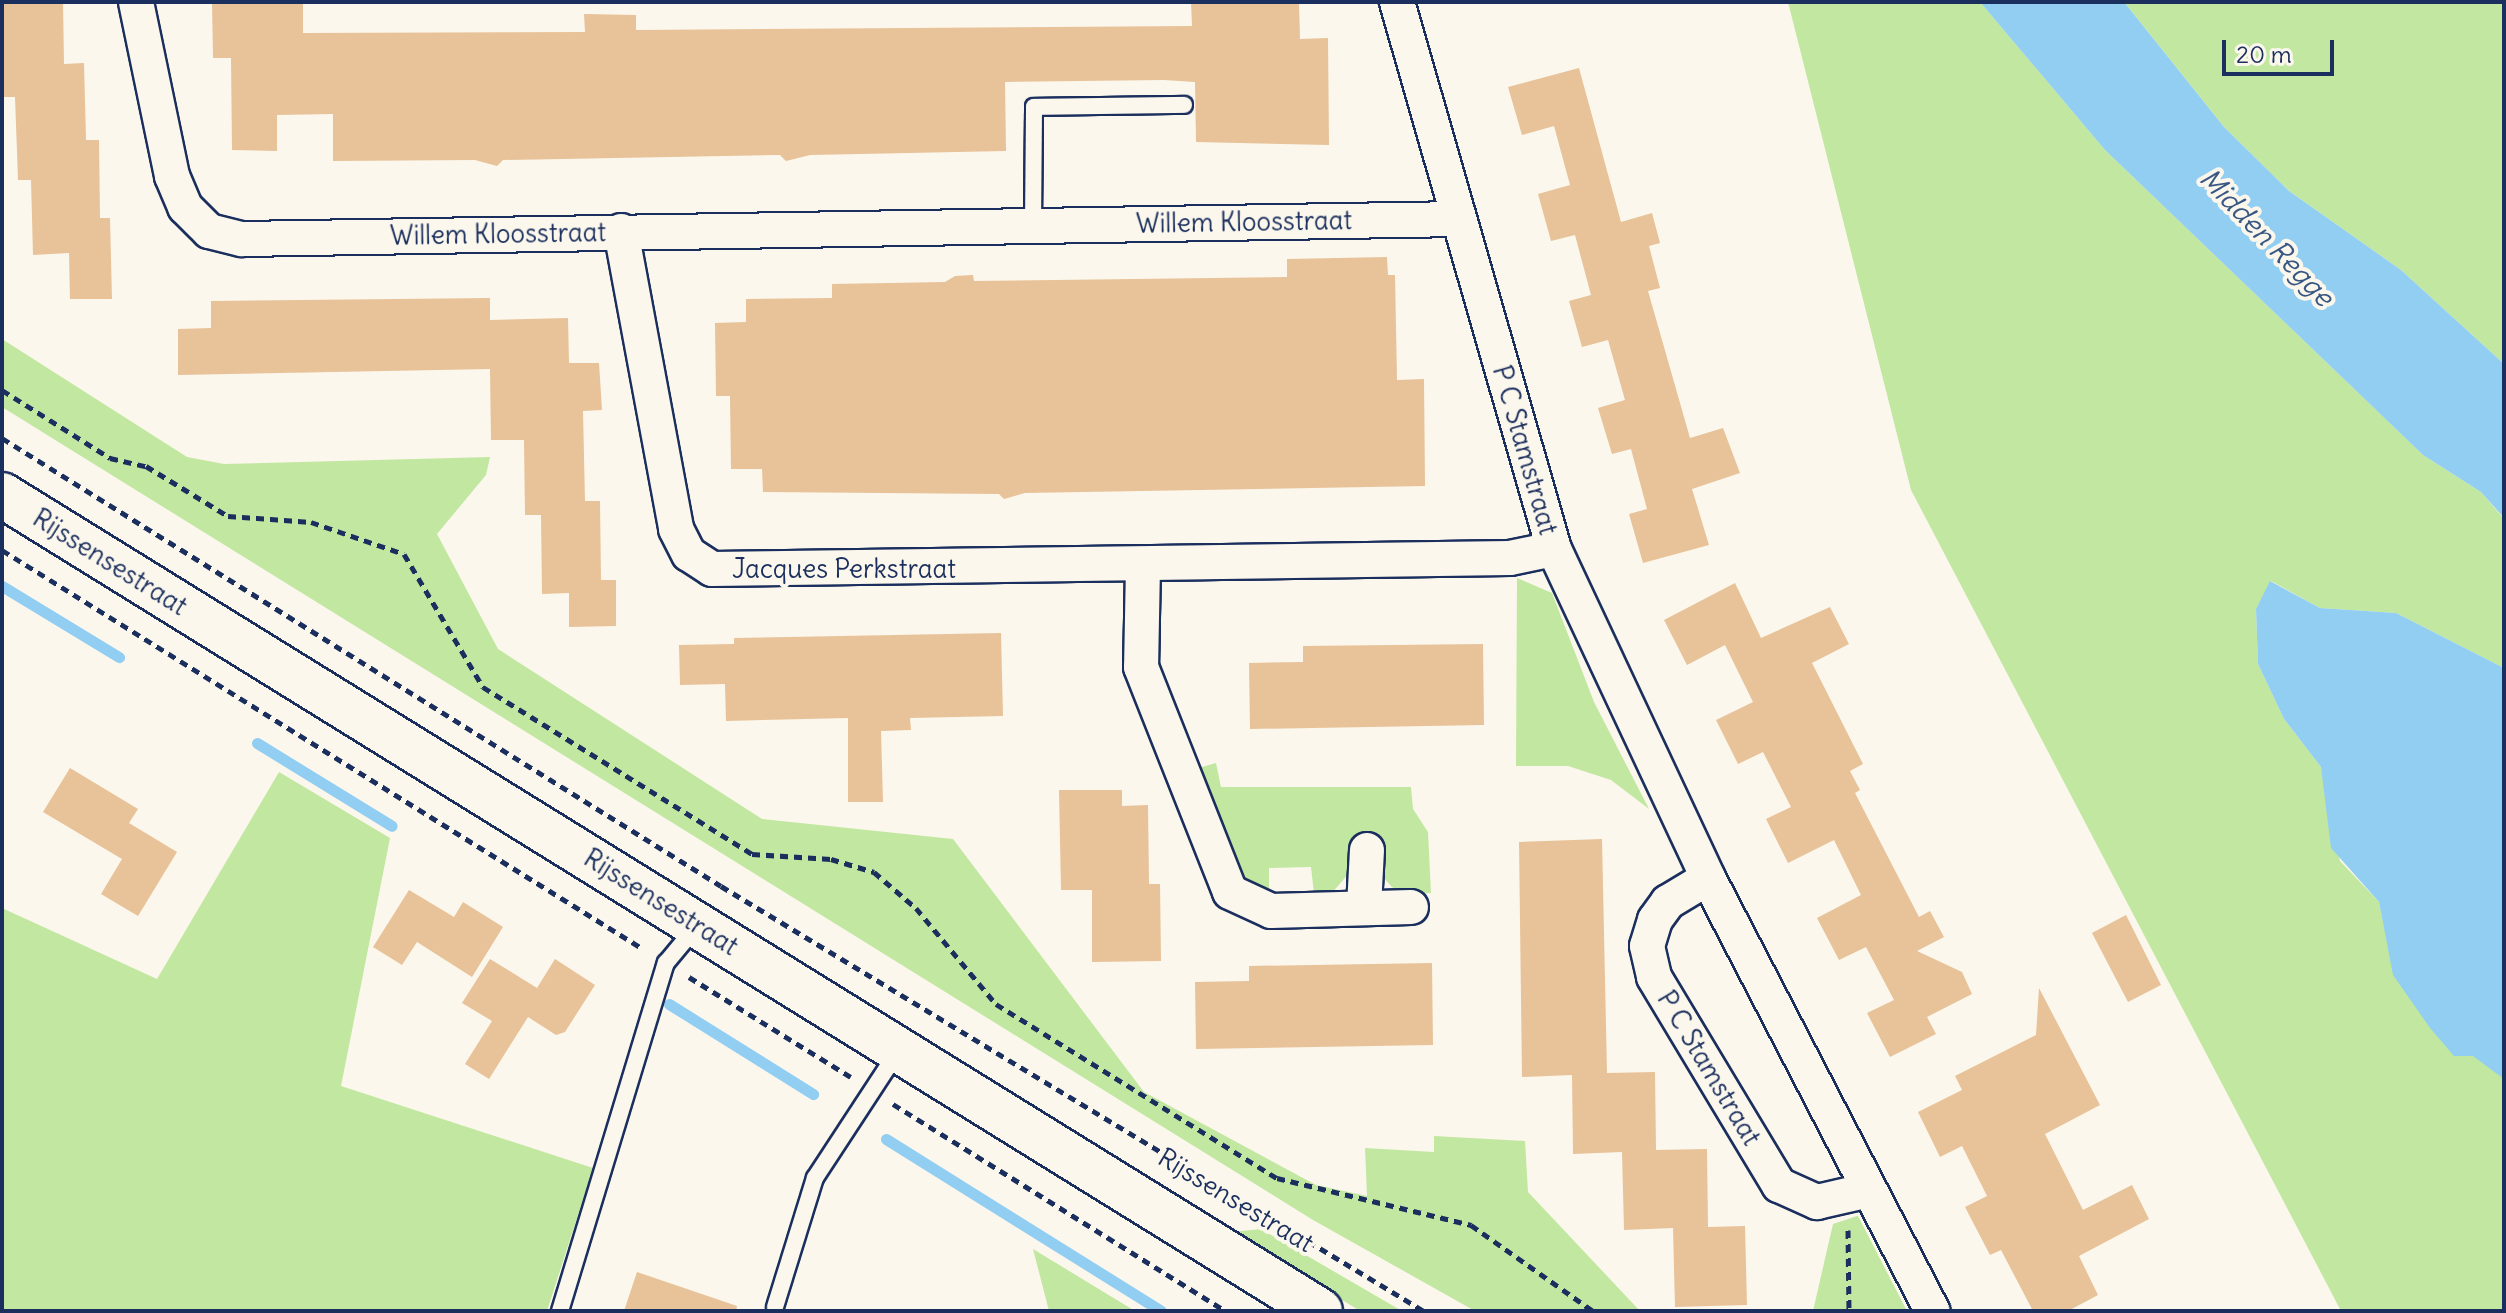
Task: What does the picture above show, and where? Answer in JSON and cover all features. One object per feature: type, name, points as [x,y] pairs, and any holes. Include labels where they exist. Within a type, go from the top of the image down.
[{"type":"main road","name":"Rijssensestraat","points":[[2,495],[1320,1311]]},
{"type":"street","name":"Willem Kloosstraat","points":[[136,2],[172,176],[185,207],[209,231],[242,239],[1456,219]]},
{"type":"street","name":"P C Stamstraat","points":[[1397,2],[1456,219],[1554,549],[1857,1194],[1932,1311]]},
{"type":"street","name":"Jacques Perkstraat","points":[[621,231],[676,529],[698,561],[729,572],[1510,558],[1554,549]]},
{"type":"street","points":[[1143,566],[1141,667],[1223,883],[1239,901],[1260,910],[1411,907]]},
{"type":"street","points":[[1364,907],[1367,850]]},
{"type":"street","name":"P C Stamstraat","points":[[1708,878],[1661,911],[1648,938],[1650,967],[1779,1185],[1806,1201],[1857,1194]]},
{"type":"lane","points":[[1033,225],[1034,107],[1184,105]]},
{"type":"lane","points":[[560,1311],[666,963],[698,925]]},
{"type":"lane","points":[[775,1307],[815,1178],[898,1050]]},
{"type":"path","points":[[2,390],[117,462],[146,466],[228,516],[311,522],[404,554],[483,687],[752,854],[831,859],[874,872],[916,908],[996,1004],[1277,1178],[1471,1225],[1593,1311]]},
{"type":"path","name":"Rijssensestraat","points":[[2,438],[927,1010],[1424,1311]]},
{"type":"path","name":"Rijssensestraat","points":[[2,550],[1226,1311]]},
{"type":"path","points":[[1849,1311],[1857,1194]]},
{"type":"green space","points":[[1788,2],[1980,2],[2105,150],[2423,455],[2481,492],[2504,519],[2504,668],[2396,613],[2320,608],[2271,581],[2256,609],[2258,664],[2284,719],[2321,767],[2340,861],[2379,902],[2394,975],[2504,1079],[2504,1311],[2341,1311],[1911,490]]},
{"type":"green space","points":[[2124,2],[2504,2],[2504,364],[2401,270],[2289,191],[2224,127]]},
{"type":"green space","points":[[2,339],[187,457],[224,464],[490,457],[486,475],[437,534],[498,649],[762,819],[953,839],[1144,1092],[1316,1185],[1367,1196],[1365,1148],[1434,1152],[1434,1136],[1525,1141],[1528,1192],[1640,1311],[1475,1311],[1313,1220],[2,407]]},
{"type":"green space","points":[[1517,578],[1552,593],[1594,702],[1649,809],[1611,780],[1568,766],[1516,766]]},
{"type":"green space","points":[[1216,763],[1221,787],[1411,787],[1413,809],[1428,832],[1431,893],[1404,894],[1392,887],[1352,843],[1350,872],[1331,894],[1314,894],[1311,867],[1269,868],[1269,896],[1241,883],[1195,769]]},
{"type":"green space","points":[[279,772],[390,838],[341,1086],[593,1168],[547,1311],[2,1311],[2,908],[157,979]]},
{"type":"green space","points":[[1858,1216],[1907,1311],[1813,1311],[1833,1224]]},
{"type":"green space","points":[[1261,1229],[1402,1311],[1360,1311],[1232,1232]]},
{"type":"green space","points":[[1033,1249],[1135,1311],[1049,1311]]},
{"type":"water","name":"Midden Regge","points":[[1980,2],[2124,2],[2224,127],[2289,191],[2401,270],[2504,364],[2504,518],[2481,492],[2423,455],[2105,150]]},
{"type":"water","points":[[2270,581],[2320,608],[2396,613],[2504,668],[2504,1079],[2473,1056],[2454,1056],[2430,1028],[2393,975],[2379,902],[2331,848],[2321,767],[2284,719],[2258,664],[2256,609]]},
{"type":"building","points":[[2,2],[63,2],[64,64],[84,63],[86,140],[99,140],[100,218],[110,218],[112,299],[70,299],[69,253],[33,255],[31,180],[18,180],[15,97],[2,97]]},
{"type":"building","points":[[212,2],[303,2],[303,33],[585,32],[584,14],[636,15],[636,30],[1192,26],[1191,2],[1299,2],[1300,39],[1328,38],[1329,145],[1196,142],[1195,82],[1164,80],[1005,82],[1006,151],[810,155],[786,161],[780,155],[503,160],[497,166],[475,160],[333,161],[333,114],[277,115],[277,151],[232,150],[231,58],[213,58]]},
{"type":"building","points":[[1579,68],[1621,222],[1652,213],[1660,243],[1649,246],[1660,288],[1648,291],[1690,438],[1723,428],[1740,473],[1692,489],[1709,545],[1643,563],[1629,514],[1647,509],[1631,449],[1612,454],[1598,408],[1625,400],[1608,340],[1582,347],[1569,301],[1591,295],[1575,235],[1551,241],[1538,194],[1570,185],[1554,126],[1522,135],[1508,87]]},
{"type":"building","points":[[1387,257],[1388,275],[1395,275],[1397,380],[1424,379],[1425,486],[1025,493],[1004,499],[999,494],[763,492],[762,469],[731,469],[730,396],[716,396],[715,323],[746,322],[746,299],[832,298],[832,284],[945,282],[955,276],[973,275],[974,281],[1287,277],[1287,259]]},
{"type":"building","points":[[490,298],[490,320],[568,318],[569,363],[599,363],[602,410],[583,411],[585,501],[600,501],[601,580],[616,580],[616,626],[569,627],[569,593],[542,594],[541,515],[525,515],[524,440],[491,440],[490,369],[178,375],[178,329],[211,328],[211,301]]},
{"type":"building","points":[[1735,583],[1761,638],[1830,607],[1849,644],[1812,663],[1863,764],[1850,771],[1860,790],[1855,793],[1919,917],[1930,911],[1944,937],[1917,951],[1962,972],[1972,994],[1927,1017],[1936,1034],[1890,1057],[1867,1013],[1894,1000],[1866,947],[1839,960],[1817,918],[1861,895],[1834,840],[1788,863],[1766,819],[1791,807],[1763,752],[1738,764],[1716,720],[1753,702],[1725,645],[1687,665],[1664,620]]},
{"type":"building","points":[[1001,633],[1003,716],[910,718],[911,730],[881,731],[883,802],[848,802],[848,718],[726,721],[725,684],[680,685],[679,645],[734,644],[734,638]]},
{"type":"building","points":[[1483,644],[1484,725],[1250,729],[1249,663],[1303,662],[1303,646]]},
{"type":"building","points":[[70,768],[138,809],[129,823],[177,852],[138,916],[101,894],[122,859],[43,812]]},
{"type":"building","points":[[1059,790],[1122,790],[1122,806],[1148,805],[1149,884],[1160,884],[1161,961],[1092,962],[1092,890],[1061,890]]},
{"type":"building","points":[[1602,839],[1607,1073],[1655,1072],[1656,1150],[1707,1149],[1708,1227],[1745,1226],[1747,1305],[1675,1307],[1673,1228],[1624,1230],[1622,1152],[1573,1154],[1572,1075],[1522,1077],[1519,842]]},
{"type":"building","points":[[409,890],[454,917],[463,902],[503,927],[472,977],[417,942],[402,965],[373,947]]},
{"type":"building","points":[[2126,915],[2161,985],[2128,1002],[2092,933]]},
{"type":"building","points":[[490,959],[537,988],[555,959],[595,985],[565,1032],[556,1035],[528,1017],[489,1079],[465,1064],[492,1021],[462,1003]]},
{"type":"building","points":[[1432,963],[1433,1045],[1196,1049],[1195,982],[1249,981],[1249,966]]},
{"type":"building","points":[[2039,988],[2100,1105],[2045,1134],[2083,1210],[2132,1185],[2149,1219],[2079,1256],[2098,1295],[2068,1311],[2033,1311],[2001,1250],[1990,1255],[1965,1207],[1987,1196],[1962,1146],[1940,1157],[1918,1112],[1962,1090],[1955,1076],[2036,1035]]},
{"type":"building","points":[[637,1272],[737,1306],[736,1311],[624,1311]]},
{"type":"waterway","points":[[2,586],[119,657]]},
{"type":"waterway","points":[[257,743],[392,826]]},
{"type":"waterway","points":[[669,1004],[813,1094]]},
{"type":"waterway","points":[[886,1139],[1161,1311]]}]
